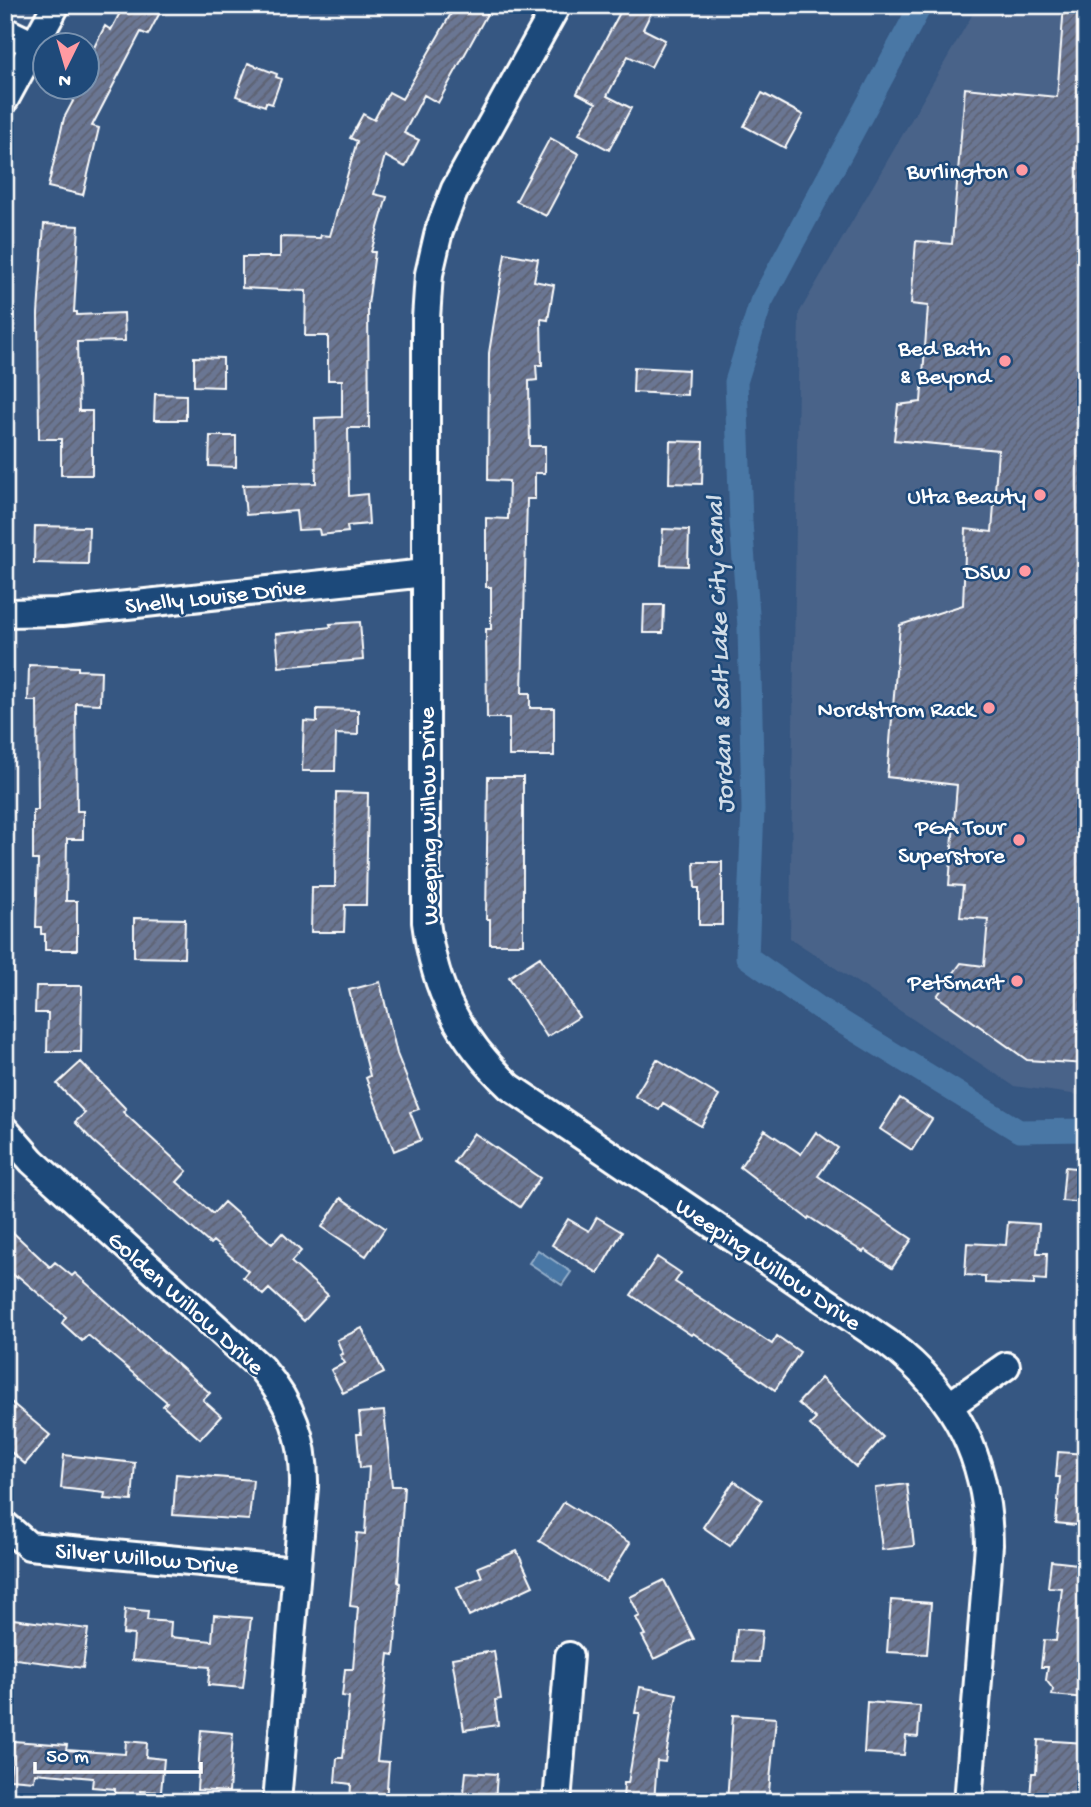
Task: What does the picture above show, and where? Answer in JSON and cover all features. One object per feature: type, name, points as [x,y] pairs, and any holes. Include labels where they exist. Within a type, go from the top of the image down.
[{"type":"street","points":[[41,32],[56,5]]},
{"type":"street","name":"Weeping Willow Drive","points":[[557,5],[455,189],[433,252],[426,319],[426,922],[436,975],[458,1025],[490,1068],[531,1104],[888,1343],[922,1371],[950,1405],[981,1471],[989,1520],[989,1558],[968,1802]]},
{"type":"street","points":[[5,31],[32,44]]},
{"type":"street","points":[[5,99],[32,49]]},
{"type":"street","name":"Shelly Louise Drive","points":[[5,612],[62,611],[425,573]]},
{"type":"street","name":"Golden Willow Drive","points":[[5,1130],[32,1161],[261,1368],[275,1384],[296,1422],[304,1465],[277,1802]]},
{"type":"street","points":[[950,1405],[1006,1366]]},
{"type":"street","name":"Silver Willow Drive","points":[[5,1525],[29,1546],[296,1571]]},
{"type":"street","points":[[557,1802],[569,1657]]},
{"type":"shaded area","points":[[978,5],[1086,5],[1086,1096],[1014,1086],[790,938],[799,313]]},
{"type":"water","points":[[538,1250],[571,1272],[562,1285],[529,1263]]},
{"type":"building","points":[[124,5],[164,5],[148,35],[141,32],[92,126],[99,128],[83,195],[48,187],[64,118],[73,102],[102,102],[102,32],[105,26],[111,30]]},
{"type":"building","points":[[456,5],[492,5],[438,103],[424,95],[404,133],[419,140],[405,167],[385,156],[374,194],[387,197],[371,252],[375,252],[368,305],[369,428],[348,428],[349,496],[367,494],[369,524],[347,526],[348,532],[320,535],[319,529],[298,530],[296,511],[246,515],[243,485],[316,483],[315,418],[342,417],[342,380],[328,380],[328,336],[305,336],[306,291],[242,288],[242,257],[280,257],[280,237],[330,236],[357,141],[350,138],[363,114],[374,120],[389,92],[402,99]]},
{"type":"building","points":[[624,5],[655,5],[643,29],[665,40],[651,67],[628,56],[607,96],[631,108],[609,150],[579,134],[596,103],[577,93]]},
{"type":"building","points":[[1064,5],[1086,5],[1086,1064],[1027,1060],[937,996],[961,963],[984,966],[988,919],[960,917],[963,886],[949,885],[957,785],[887,777],[900,625],[963,605],[966,529],[992,532],[998,450],[894,440],[898,405],[921,402],[928,306],[911,304],[916,241],[952,244],[965,88],[1057,97]]},
{"type":"building","points":[[248,63],[277,74],[276,77],[281,79],[272,104],[266,102],[265,106],[236,96]]},
{"type":"building","points":[[762,93],[803,115],[785,148],[744,126]]},
{"type":"building","points":[[550,138],[579,154],[546,216],[516,201]]},
{"type":"building","points":[[44,224],[79,226],[74,312],[77,312],[77,315],[124,313],[125,341],[77,342],[79,411],[92,411],[92,475],[61,475],[61,439],[39,439],[38,314]]},
{"type":"building","points":[[505,253],[538,259],[534,281],[554,285],[548,320],[541,319],[542,365],[536,365],[537,380],[529,381],[530,446],[545,446],[545,473],[535,473],[535,499],[527,499],[522,693],[530,693],[530,708],[554,708],[554,756],[509,756],[509,718],[487,718],[486,629],[491,629],[491,587],[486,587],[486,518],[508,519],[509,481],[488,480],[489,353]]},
{"type":"building","points":[[194,357],[223,358],[223,387],[194,386]]},
{"type":"building","points":[[634,367],[688,370],[687,395],[633,392]]},
{"type":"building","points":[[155,394],[186,395],[186,420],[154,420]]},
{"type":"building","points":[[210,436],[236,436],[236,467],[209,466]]},
{"type":"building","points":[[670,441],[703,442],[702,484],[669,483]]},
{"type":"building","points":[[35,526],[89,527],[88,564],[34,563]]},
{"type":"building","points":[[663,529],[689,530],[688,566],[661,565]]},
{"type":"building","points":[[644,605],[664,605],[663,633],[643,633]]},
{"type":"building","points":[[360,622],[363,660],[279,667],[276,634],[331,627],[330,624]]},
{"type":"building","points":[[29,665],[101,671],[100,704],[76,703],[77,811],[83,811],[83,839],[67,839],[66,901],[77,901],[77,950],[45,950],[45,934],[41,934],[41,927],[36,927],[38,860],[33,860],[33,810],[38,810],[37,701],[28,701]]},
{"type":"building","points":[[317,709],[358,710],[358,735],[336,734],[335,771],[302,771],[304,721],[317,722]]},
{"type":"building","points":[[488,777],[523,777],[523,944],[490,944],[490,919],[486,919]]},
{"type":"building","points":[[336,792],[368,793],[366,905],[345,905],[344,932],[311,932],[312,887],[335,887]]},
{"type":"building","points":[[694,862],[722,862],[722,925],[699,925],[699,888],[695,888]]},
{"type":"building","points":[[134,918],[185,919],[184,958],[134,957]]},
{"type":"building","points":[[540,957],[579,1017],[547,1037],[509,977]]},
{"type":"building","points":[[380,982],[397,1054],[419,1109],[410,1112],[421,1140],[394,1151],[366,1078],[370,1076],[349,990]]},
{"type":"building","points":[[36,986],[82,986],[81,1052],[47,1052],[48,1013],[35,1013]]},
{"type":"building","points":[[657,1059],[719,1096],[701,1126],[663,1103],[659,1110],[635,1096]]},
{"type":"building","points":[[81,1062],[126,1109],[123,1112],[187,1171],[177,1182],[213,1214],[224,1202],[272,1244],[282,1233],[301,1251],[291,1262],[328,1295],[304,1321],[269,1289],[263,1295],[243,1277],[248,1271],[213,1241],[210,1244],[75,1122],[85,1113],[57,1084]]},
{"type":"building","points":[[900,1098],[932,1119],[912,1150],[880,1129]]},
{"type":"building","points":[[765,1130],[801,1154],[816,1132],[838,1148],[818,1176],[912,1239],[892,1268],[809,1217],[808,1219],[740,1167]]},
{"type":"building","points":[[474,1133],[540,1178],[520,1207],[454,1162]]},
{"type":"building","points":[[1065,1167],[1086,1169],[1086,1203],[1062,1201]]},
{"type":"building","points":[[341,1198],[385,1228],[366,1256],[322,1227]]},
{"type":"building","points":[[597,1217],[622,1232],[598,1273],[552,1245],[568,1219],[589,1231]]},
{"type":"building","points":[[1008,1222],[1039,1224],[1037,1253],[1047,1253],[1046,1280],[1034,1279],[1034,1285],[985,1283],[985,1276],[965,1275],[967,1243],[1006,1245]]},
{"type":"building","points":[[5,1225],[50,1267],[55,1262],[72,1276],[75,1273],[210,1393],[203,1400],[221,1416],[200,1439],[163,1406],[167,1402],[88,1335],[82,1341],[62,1323],[66,1317],[5,1267]]},
{"type":"building","points":[[657,1257],[681,1273],[675,1282],[772,1344],[777,1336],[800,1352],[775,1390],[693,1333],[691,1335],[631,1295]]},
{"type":"building","points":[[362,1328],[384,1373],[343,1393],[331,1370],[345,1363],[337,1340]]},
{"type":"building","points":[[821,1378],[883,1437],[856,1467],[810,1425],[816,1419],[798,1403]]},
{"type":"building","points":[[5,1397],[50,1435],[25,1464],[5,1447]]},
{"type":"building","points":[[384,1411],[392,1486],[404,1486],[394,1655],[389,1654],[377,1761],[389,1762],[386,1802],[350,1802],[351,1784],[335,1782],[337,1758],[343,1758],[349,1697],[342,1696],[345,1669],[353,1669],[358,1607],[350,1606],[357,1533],[365,1534],[369,1467],[360,1468],[357,1434],[361,1434],[359,1413]]},
{"type":"building","points":[[1058,1452],[1086,1454],[1086,1526],[1056,1523],[1060,1477],[1056,1477]]},
{"type":"building","points":[[64,1455],[135,1463],[132,1501],[104,1499],[105,1493],[61,1488]]},
{"type":"building","points":[[176,1474],[253,1480],[249,1520],[173,1515]]},
{"type":"building","points":[[734,1481],[762,1500],[730,1546],[703,1527]]},
{"type":"building","points":[[907,1484],[914,1546],[882,1550],[875,1488]]},
{"type":"building","points":[[564,1502],[630,1543],[606,1582],[539,1541]]},
{"type":"building","points":[[517,1551],[533,1586],[469,1616],[457,1587],[482,1577],[478,1567]]},
{"type":"building","points":[[1051,1561],[1086,1565],[1086,1698],[1052,1695],[1053,1689],[1046,1680],[1048,1667],[1041,1667],[1044,1640],[1056,1641],[1062,1588],[1048,1587]]},
{"type":"building","points":[[664,1580],[694,1639],[654,1659],[642,1636],[645,1635],[636,1618],[640,1616],[630,1597]]},
{"type":"building","points":[[891,1600],[931,1603],[927,1654],[887,1652]]},
{"type":"building","points":[[125,1609],[148,1611],[147,1620],[171,1622],[170,1637],[212,1641],[214,1615],[251,1618],[243,1688],[208,1685],[210,1667],[132,1660],[134,1635],[123,1634]]},
{"type":"building","points":[[13,1619],[88,1629],[83,1668],[8,1658]]},
{"type":"building","points":[[737,1629],[762,1631],[759,1662],[734,1661]]},
{"type":"building","points":[[494,1651],[501,1699],[495,1700],[498,1725],[464,1730],[452,1658]]},
{"type":"building","points":[[640,1687],[677,1694],[665,1762],[657,1761],[654,1802],[623,1802],[624,1783],[628,1783],[640,1713],[635,1713]]},
{"type":"building","points":[[867,1702],[920,1706],[918,1737],[906,1736],[904,1755],[864,1753]]},
{"type":"building","points":[[733,1715],[776,1718],[768,1802],[727,1802]]},
{"type":"building","points":[[201,1730],[233,1733],[229,1792],[197,1790]]},
{"type":"building","points":[[1038,1740],[1086,1743],[1086,1799],[1030,1796],[1032,1773],[1036,1773]]},
{"type":"building","points":[[13,1741],[67,1745],[66,1750],[125,1754],[126,1741],[147,1743],[146,1757],[164,1759],[161,1792],[140,1791],[140,1796],[115,1794],[115,1789],[92,1787],[93,1778],[35,1773],[34,1781],[10,1779]]},
{"type":"building","points":[[466,1772],[497,1774],[495,1802],[463,1802]]},
{"type":"waterway","name":"Jordan & Salt Lake City Canal","points":[[921,5],[761,302],[736,382],[741,522],[749,627],[753,809],[747,957],[819,1008],[1019,1131],[1086,1130]]},
{"type":"place","name":"Burlington","points":[[1022,170]]},
{"type":"place","name":"Bed Bath & Beyond","points":[[1005,361]]},
{"type":"place","name":"Ulta Beauty","points":[[1040,495]]},
{"type":"place","name":"DSW","points":[[1025,571]]},
{"type":"place","name":"Nordstrom Rack","points":[[989,708]]},
{"type":"place","name":"PGA Tour Superstore","points":[[1019,840]]},
{"type":"place","name":"PetSmart","points":[[1017,981]]}]
